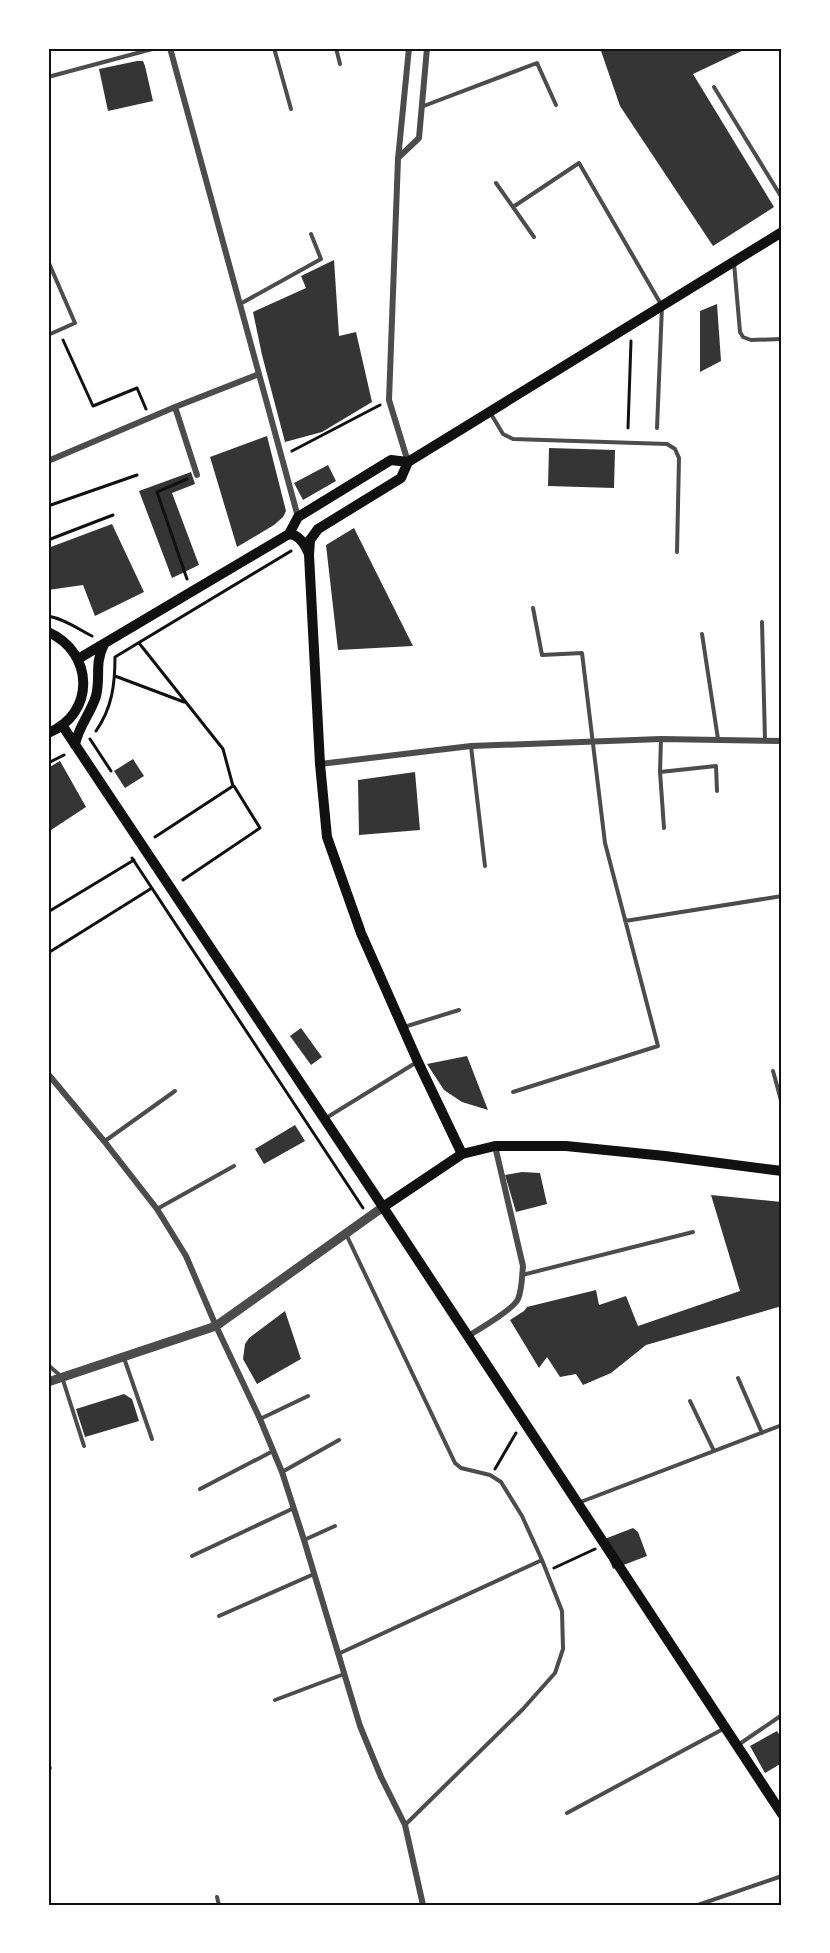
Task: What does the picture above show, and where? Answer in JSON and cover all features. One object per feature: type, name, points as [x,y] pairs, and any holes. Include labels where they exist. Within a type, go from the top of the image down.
[{"type":"main road","points":[[462,1154],[361,933],[327,837],[320,764],[310,540],[318,529],[401,478],[408,462],[782,232]]},
{"type":"main road","points":[[78,659],[289,534],[298,517],[391,460],[408,462]]},
{"type":"main road","points":[[289,534],[294,535],[303,543],[309,555]]},
{"type":"main road","points":[[48,632],[63,640],[73,651],[78,659],[83,679],[82,694],[77,708],[62,725],[48,733]]},
{"type":"main road","points":[[75,745],[79,730],[90,712],[96,694],[97,664],[104,643]]},
{"type":"main road","points":[[62,725],[383,1207],[782,1814]]},
{"type":"main road","points":[[383,1207],[462,1154],[495,1146],[566,1146],[782,1171]]},
{"type":"street","points":[[170,48],[298,517]]},
{"type":"street","points":[[408,462],[389,400],[398,159],[409,48]]},
{"type":"street","points":[[398,159],[419,138],[427,48]]},
{"type":"street","points":[[48,461],[259,374]]},
{"type":"street","points":[[175,407],[197,475]]},
{"type":"street","points":[[320,764],[471,746],[662,739],[782,741]]},
{"type":"street","points":[[48,1074],[157,1209],[186,1256],[274,1450],[304,1540],[360,1726],[381,1777],[405,1825],[423,1905]]},
{"type":"street","points":[[468,1336],[511,1308],[518,1300],[522,1275],[523,1266],[495,1146]]},
{"type":"street","points":[[48,1382],[216,1326],[383,1207]]},
{"type":"lane","points":[[48,77],[156,48]]},
{"type":"lane","points":[[274,48],[291,109]]},
{"type":"lane","points":[[336,48],[340,64]]},
{"type":"lane","points":[[421,107],[537,63],[556,105]]},
{"type":"lane","points":[[714,87],[782,198]]},
{"type":"lane","points":[[513,207],[579,163],[662,306],[657,428]]},
{"type":"lane","points":[[496,183],[534,237]]},
{"type":"lane","points":[[240,305],[321,259],[311,234]]},
{"type":"lane","points":[[48,261],[75,323],[48,335]]},
{"type":"lane","points":[[734,262],[740,332],[743,337],[751,340],[782,339]]},
{"type":"lane","points":[[490,412],[503,434],[513,439],[667,444],[675,448],[680,458],[677,552]]},
{"type":"lane","points":[[513,1092],[658,1046],[604,843],[582,653],[542,655],[533,608]]},
{"type":"lane","points":[[762,622],[765,740]]},
{"type":"lane","points":[[702,634],[718,740]]},
{"type":"lane","points":[[662,739],[660,772],[664,828]]},
{"type":"lane","points":[[471,746],[485,866]]},
{"type":"lane","points":[[660,772],[716,766],[717,791]]},
{"type":"lane","points":[[625,921],[782,896]]},
{"type":"lane","points":[[403,1027],[459,1010]]},
{"type":"lane","points":[[324,1119],[418,1062]]},
{"type":"lane","points":[[773,1071],[782,1104]]},
{"type":"lane","points":[[104,1141],[175,1090]]},
{"type":"lane","points":[[157,1209],[234,1166]]},
{"type":"lane","points":[[522,1275],[693,1232]]},
{"type":"lane","points":[[346,1233],[455,1463],[461,1468],[490,1475],[501,1482],[522,1516],[548,1572],[562,1611],[564,1629],[564,1649],[555,1673],[523,1709],[405,1825]]},
{"type":"lane","points":[[123,1357],[152,1439]]},
{"type":"lane","points":[[48,1365],[62,1377],[84,1446]]},
{"type":"lane","points":[[738,1378],[762,1433]]},
{"type":"lane","points":[[260,1419],[308,1396]]},
{"type":"lane","points":[[690,1401],[714,1451]]},
{"type":"lane","points":[[578,1503],[782,1425]]},
{"type":"lane","points":[[282,1473],[339,1440]]},
{"type":"lane","points":[[200,1489],[274,1450]]},
{"type":"lane","points":[[192,1556],[294,1508]]},
{"type":"lane","points":[[304,1540],[335,1526]]},
{"type":"lane","points":[[338,1654],[543,1560]]},
{"type":"lane","points":[[219,1616],[314,1574]]},
{"type":"lane","points":[[275,1700],[344,1674]]},
{"type":"lane","points":[[737,1745],[782,1715]]},
{"type":"lane","points":[[567,1813],[726,1728]]},
{"type":"lane","points":[[698,1905],[782,1876]]},
{"type":"lane","points":[[217,1897],[219,1905]]},
{"type":"path","points":[[628,428],[632,325]]},
{"type":"path","points":[[59,330],[93,406],[137,388],[150,417]]},
{"type":"path","points":[[282,456],[389,400]]},
{"type":"path","points":[[48,506],[137,475]]},
{"type":"path","points":[[188,581],[157,492],[197,475]]},
{"type":"path","points":[[48,540],[113,515]]},
{"type":"path","points":[[116,778],[90,739],[105,719],[109,708],[115,676],[115,657],[303,543]]},
{"type":"path","points":[[139,643],[223,749],[234,786],[260,828],[183,880],[178,871]]},
{"type":"path","points":[[115,676],[186,702]]},
{"type":"path","points":[[48,763],[64,754],[70,764]]},
{"type":"path","points":[[155,837],[234,786]]},
{"type":"path","points":[[127,851],[369,1217]]},
{"type":"path","points":[[48,912],[134,860]]},
{"type":"path","points":[[48,953],[152,888]]},
{"type":"path","points":[[490,1475],[524,1421]]},
{"type":"path","points":[[548,1572],[605,1544]]},
{"type":"building","points":[[600,48],[748,48],[693,74],[774,207],[713,246],[620,106]]},
{"type":"building","points":[[143,61],[145,66],[153,101],[108,111],[99,69]]},
{"type":"building","points":[[334,260],[339,336],[356,332],[372,402],[322,432],[285,442],[253,312],[306,288],[301,276]]},
{"type":"building","points":[[717,304],[721,361],[700,372],[700,311]]},
{"type":"building","points":[[267,436],[286,511],[274,525],[237,547],[210,457]]},
{"type":"building","points":[[549,448],[615,450],[614,488],[548,486]]},
{"type":"building","points":[[328,465],[336,481],[303,500],[294,483]]},
{"type":"building","points":[[191,472],[195,484],[172,493],[199,565],[172,578],[139,491]]},
{"type":"building","points":[[112,524],[144,592],[95,616],[83,585],[48,590],[48,548]]},
{"type":"building","points":[[354,528],[413,646],[338,650],[326,545]]},
{"type":"building","points":[[133,759],[144,776],[125,788],[114,771]]},
{"type":"building","points":[[60,761],[86,807],[48,832],[48,768]]},
{"type":"building","points":[[415,772],[420,830],[359,835],[358,780]]},
{"type":"building","points":[[301,1028],[322,1057],[311,1065],[290,1036]]},
{"type":"building","points":[[467,1056],[488,1110],[462,1102],[444,1090],[427,1064]]},
{"type":"building","points":[[295,1125],[305,1141],[264,1164],[255,1149]]},
{"type":"building","points":[[522,1172],[540,1173],[547,1204],[516,1212],[505,1175]]},
{"type":"building","points":[[711,1195],[782,1202],[782,1306],[646,1345],[611,1373],[583,1385],[576,1374],[560,1377],[547,1357],[539,1368],[510,1320],[527,1307],[596,1290],[599,1305],[626,1296],[638,1326],[740,1291]]},
{"type":"building","points":[[285,1311],[301,1359],[257,1384],[243,1359],[245,1344],[249,1338]]},
{"type":"building","points":[[124,1394],[132,1399],[139,1421],[85,1437],[76,1409]]},
{"type":"building","points":[[633,1528],[638,1532],[647,1556],[613,1569],[602,1540]]},
{"type":"building","points":[[777,1731],[782,1739],[782,1763],[765,1773],[750,1746]]}]
